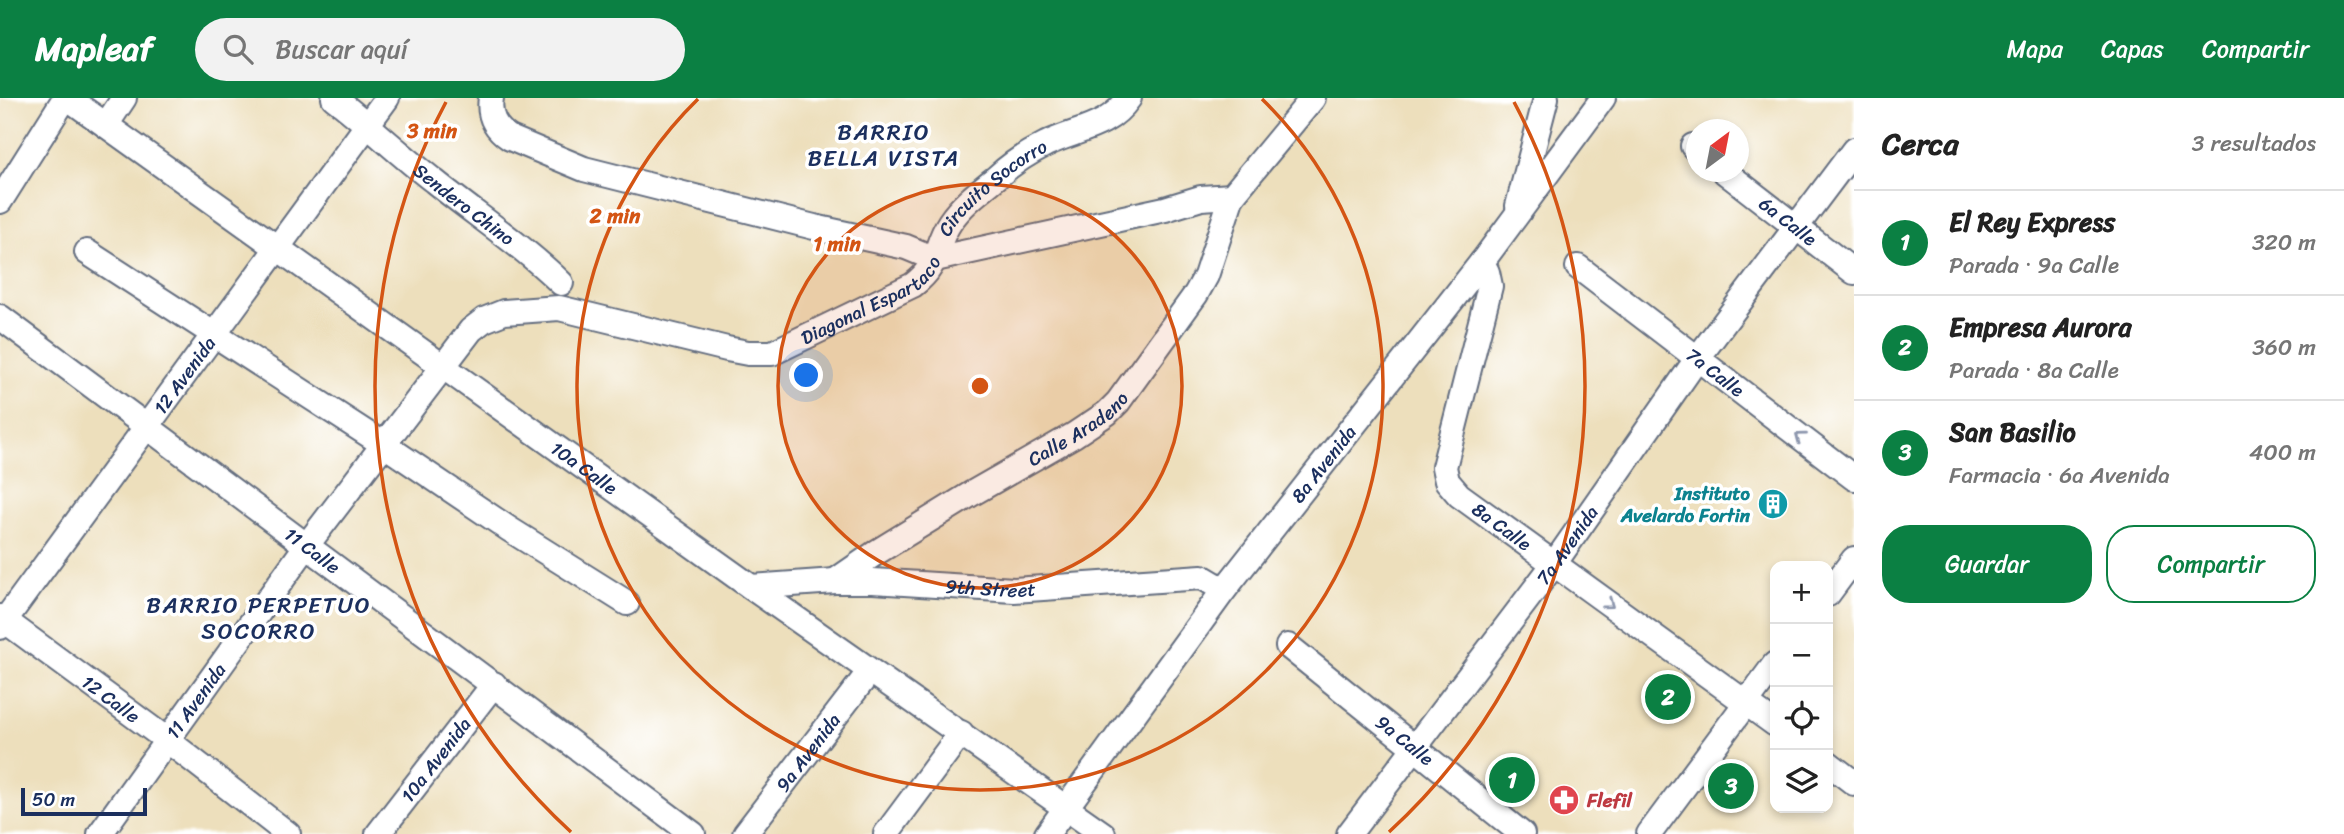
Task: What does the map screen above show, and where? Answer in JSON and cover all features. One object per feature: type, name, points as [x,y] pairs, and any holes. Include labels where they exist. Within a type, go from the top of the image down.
[{"type":"street","name":"10a Calle","points":[[67,98],[751,587],[1103,834]]},
{"type":"street","points":[[0,201],[67,98]]},
{"type":"street","points":[[106,125],[124,98]]},
{"type":"street","name":"Sendero Chino","points":[[334,98],[368,124],[395,151],[539,262],[561,283]]},
{"type":"street","name":"12 Avenida","points":[[2,622],[387,98]]},
{"type":"street","name":"Circuito Socorro","points":[[491,98],[490,111],[501,132],[584,169],[814,228],[906,247],[935,259],[942,236],[959,210],[998,176],[1046,144],[1112,118],[1129,98]]},
{"type":"street","points":[[1232,196],[1313,98]]},
{"type":"street","points":[[1515,217],[1546,98]]},
{"type":"street","name":"8a Avenida","points":[[1047,834],[1224,590],[1482,261],[1603,98]]},
{"type":"street","name":"7a Avenida","points":[[1349,834],[1554,564],[1697,359],[1854,150]]},
{"type":"street","name":"6a Calle","points":[[1738,182],[1854,272]]},
{"type":"street","name":"Diagonal Espartaco","points":[[443,366],[471,330],[484,320],[504,312],[523,309],[559,308],[727,349],[748,353],[772,353],[913,285],[927,275],[935,259],[1165,209],[1200,198],[1232,196]]},
{"type":"street","name":"Calle Aradeno","points":[[835,581],[959,501],[1088,426],[1112,408],[1196,294],[1206,276],[1232,196]]},
{"type":"street","points":[[87,252],[627,603]]},
{"type":"street","name":"8a Calle","points":[[1482,261],[1490,286],[1444,467],[1447,481],[1459,495],[1770,720]]},
{"type":"street","name":"7a Calle","points":[[1578,268],[1854,478]]},
{"type":"street","name":"11 Calle","points":[[0,317],[694,834]]},
{"type":"street","name":"11 Avenida","points":[[100,834],[307,545],[443,366]]},
{"type":"street","points":[[1833,587],[1854,559]]},
{"type":"street","name":"9th Street","points":[[751,587],[873,581],[1014,590],[1202,577],[1224,590]]},
{"type":"street","name":"12 Calle","points":[[2,622],[166,740],[288,834]]},
{"type":"street","name":"9a Calle","points":[[1288,646],[1522,834]]},
{"type":"street","name":"9a Avenida","points":[[745,834],[870,671]]},
{"type":"street","points":[[1649,834],[1770,671]]},
{"type":"street","name":"10a Avenida","points":[[378,834],[494,684]]},
{"type":"street","points":[[886,834],[961,733]]},
{"type":"street","points":[[1833,767],[1854,783]]},
{"type":"place","name":"Instituto Avelardo Fortin","points":[[1773,504]]},
{"type":"place","name":"Empresa Aurora","points":[[1668,697]]},
{"type":"place","name":"El Rey Express","points":[[1512,780]]},
{"type":"place","name":"San Basilio","points":[[1731,786]]},
{"type":"place","name":"Flefil","points":[[1564,800]]},
{"type":"district","name":"BARRIO BELLA VISTA","points":[[884,145]]},
{"type":"district","name":"BARRIO PERPETUO SOCORRO","points":[[259,618]]}]
